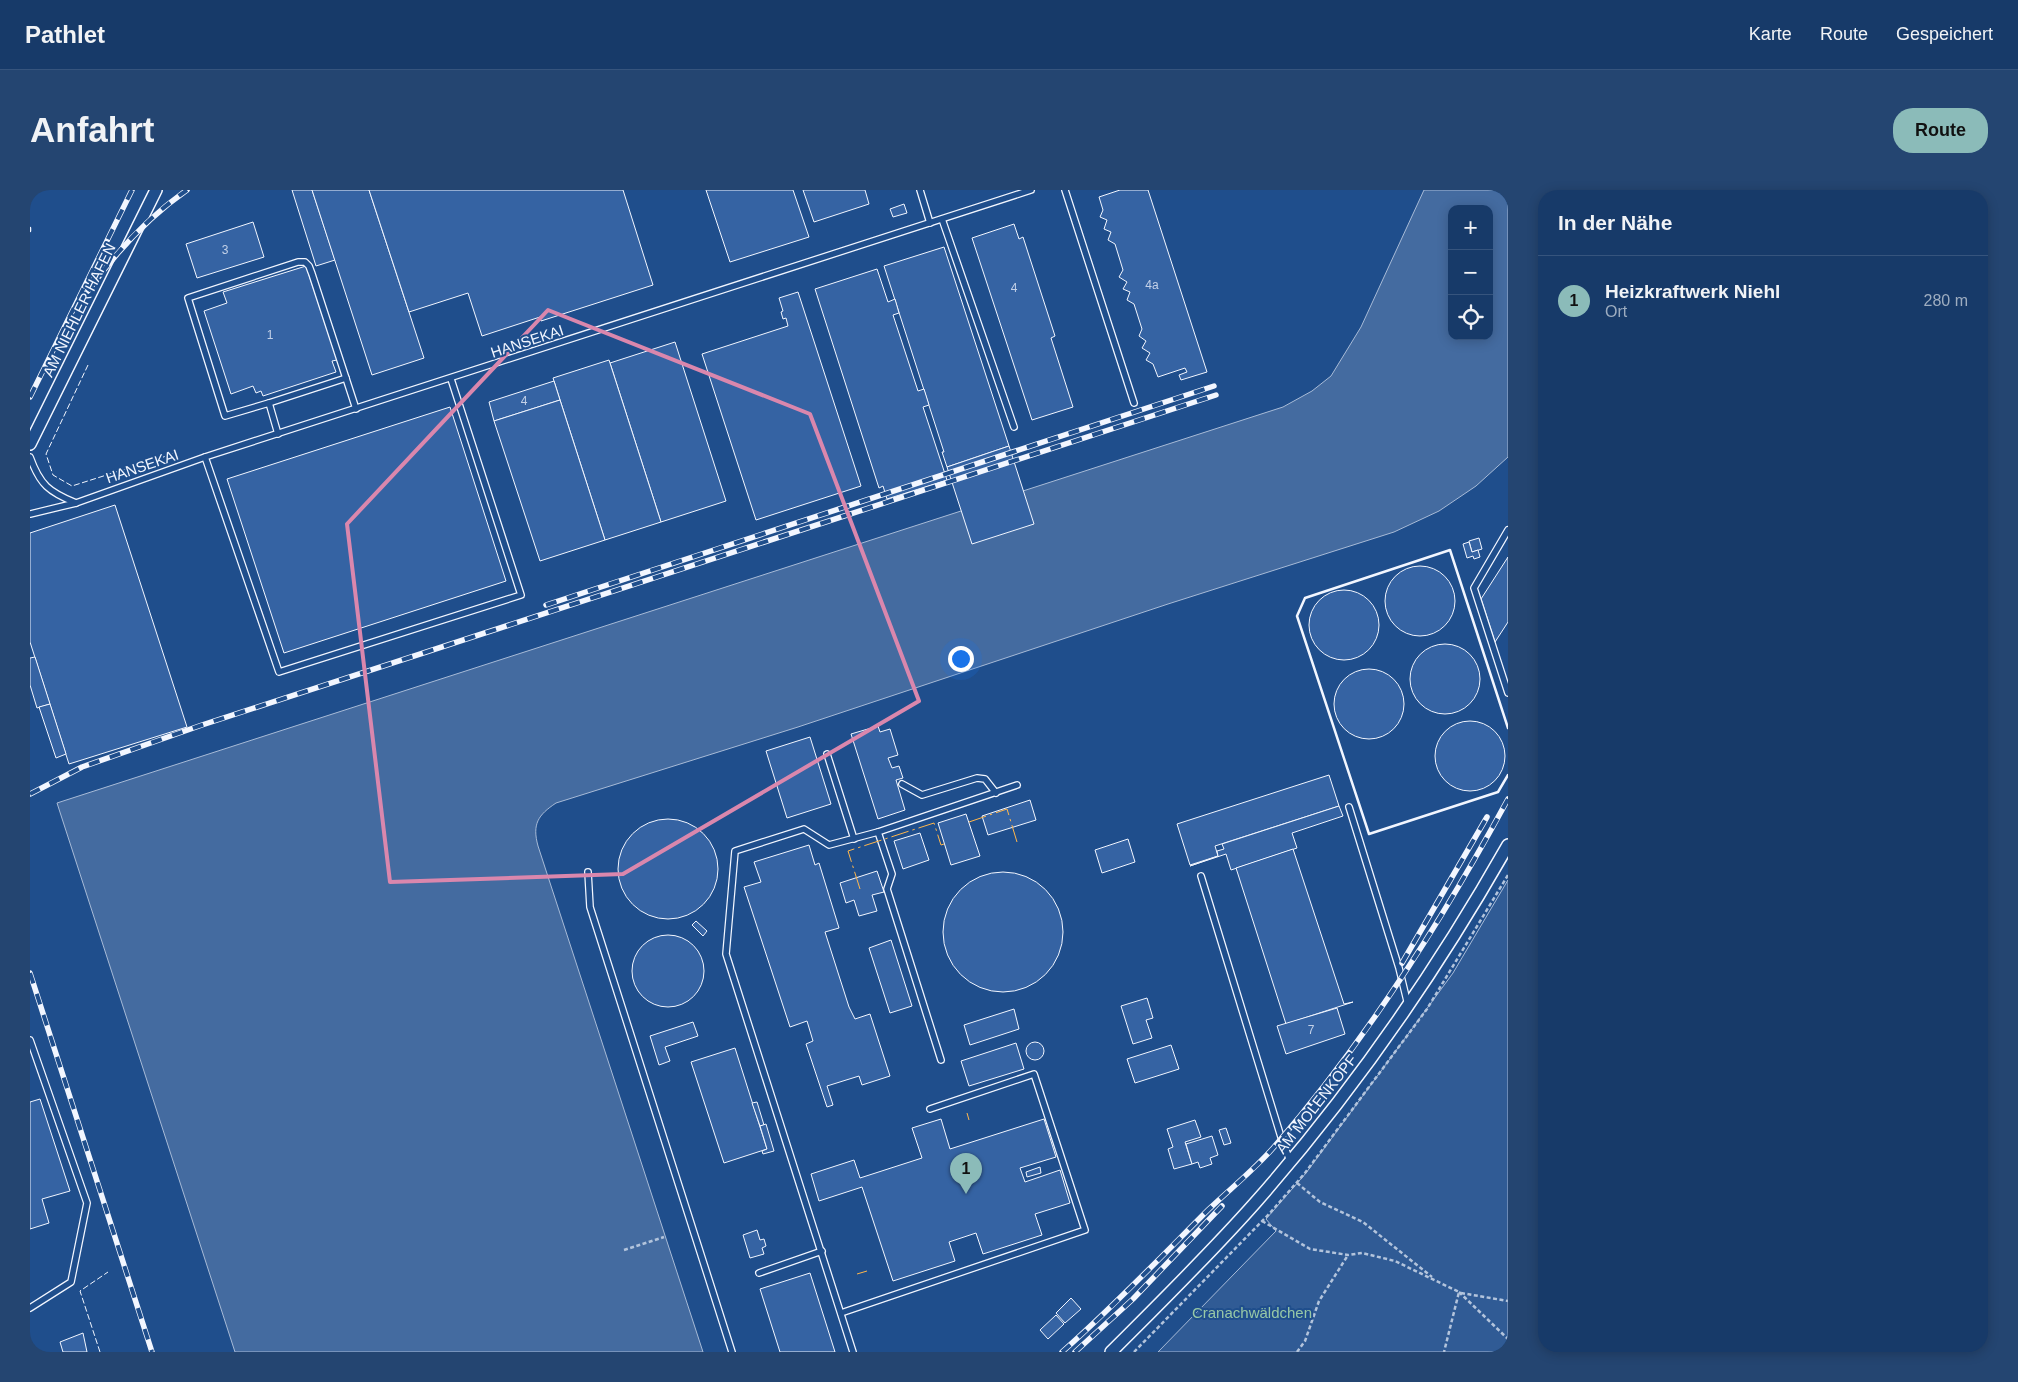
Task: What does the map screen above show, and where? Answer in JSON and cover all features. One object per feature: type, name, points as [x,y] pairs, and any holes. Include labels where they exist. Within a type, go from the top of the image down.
[{"type":"street","name":"AM NIEHLER HAFEN","points":[[30,444],[156,190]]},
{"type":"street","name":"AM MOLENKOPF","points":[[1111,1352],[1186,1279],[1290,1161],[1378,1049],[1478,898],[1508,845]]},
{"type":"lane","points":[[920,190],[930,223]]},
{"type":"lane","name":"HANSEKAI","points":[[30,514],[76,503],[205,457],[930,223],[1011,193],[1031,190]]},
{"type":"lane","points":[[1065,190],[1134,403]]},
{"type":"lane","points":[[942,219],[1014,427]]},
{"type":"lane","points":[[346,378],[225,416],[188,298],[298,262],[305,262],[312,274],[346,378],[356,409]]},
{"type":"lane","points":[[205,457],[278,672],[521,596],[451,379]]},
{"type":"lane","points":[[269,403],[278,434]]},
{"type":"lane","points":[[30,457],[34,469],[44,485],[57,496],[76,503]]},
{"type":"lane","points":[[1508,530],[1474,588],[1508,692]]},
{"type":"lane","points":[[827,754],[854,839]]},
{"type":"lane","points":[[902,784],[922,795],[977,778],[985,779],[996,793]]},
{"type":"lane","points":[[853,1352],[726,954],[736,851],[804,829],[829,845],[878,832],[1017,785]]},
{"type":"lane","points":[[1349,808],[1399,968],[1408,1005]]},
{"type":"lane","points":[[878,832],[892,874],[887,889],[941,1060]]},
{"type":"lane","points":[[588,872],[590,907],[732,1352]]},
{"type":"lane","points":[[1201,876],[1290,1161]]},
{"type":"lane","points":[[30,1040],[88,1202],[71,1282],[30,1308]]},
{"type":"lane","points":[[841,1313],[1085,1230],[1034,1074],[930,1109]]},
{"type":"lane","points":[[759,1273],[822,1252]]},
{"type":"path","points":[[1297,1183],[1320,1202],[1362,1222],[1437,1282]]},
{"type":"path","points":[[1262,1221],[1310,1249],[1348,1255],[1362,1253],[1395,1261],[1459,1292],[1508,1301]]},
{"type":"path","points":[[624,1250],[664,1237]]},
{"type":"path","points":[[1297,1352],[1305,1341],[1319,1301],[1348,1255]]},
{"type":"path","points":[[1459,1292],[1508,1339]]},
{"type":"path","points":[[1444,1352],[1459,1292]]},
{"type":"highlighted area","points":[[548,310],[810,414],[919,701],[623,874],[390,882],[347,524]]},
{"type":"shaded area","points":[[1424,190],[1508,190],[1508,457],[1476,486],[1439,511],[1394,532],[1168,604],[798,727],[556,803],[541,816],[536,826],[538,846],[703,1352],[235,1352],[57,803],[1283,407],[1312,391],[1331,376],[1361,327]]},
{"type":"shaded area","points":[[1508,880],[1508,1352],[1158,1352],[1276,1231],[1266,1219],[1306,1173],[1453,973]]},
{"type":"building","points":[[292,190],[312,190],[335,260],[316,266]]},
{"type":"building","points":[[312,190],[369,190],[424,358],[372,375]]},
{"type":"building","points":[[369,190],[623,190],[653,285],[541,321],[540,317],[482,336],[468,293],[409,312]]},
{"type":"building","points":[[706,190],[793,190],[809,237],[730,262]]},
{"type":"building","points":[[803,190],[865,190],[869,204],[814,222]]},
{"type":"building","points":[[1120,190],[1148,190],[1207,372],[1181,380],[1179,375],[1187,372],[1185,368],[1158,377],[1153,364],[1146,360],[1150,353],[1142,348],[1146,341],[1139,336],[1142,329],[1134,304],[1127,300],[1130,292],[1123,289],[1127,282],[1119,277],[1123,270],[1115,244],[1108,240],[1111,232],[1104,229],[1107,220],[1100,217],[1103,210],[1099,197]]},
{"type":"building","points":[[904,204],[907,213],[893,217],[890,209]]},
{"type":"building","points":[[253,222],[264,257],[197,278],[186,244]]},
{"type":"building","points":[[1014,224],[1019,239],[1023,237],[1055,336],[1051,338],[1073,407],[1032,420],[972,238]]},
{"type":"building","points":[[944,247],[1009,446],[947,467],[942,452],[944,452],[884,266]]},
{"type":"building","points":[[306,266],[337,360],[332,361],[336,372],[263,396],[261,391],[256,393],[253,386],[231,394],[204,311],[227,303],[223,292]]},
{"type":"building","points":[[877,269],[888,302],[895,299],[899,313],[893,315],[918,391],[924,389],[929,405],[923,407],[947,480],[887,499],[883,486],[879,488],[815,289]]},
{"type":"building","points":[[798,292],[861,486],[756,520],[702,354],[788,326],[786,318],[783,319],[779,298]]},
{"type":"building","points":[[675,342],[726,501],[661,522],[610,363]]},
{"type":"building","points":[[609,360],[661,522],[605,540],[553,378]]},
{"type":"building","points":[[554,381],[560,400],[494,421],[489,402]]},
{"type":"building","points":[[560,400],[605,540],[540,561],[494,421]]},
{"type":"building","points":[[450,407],[506,581],[284,653],[227,479]]},
{"type":"building","points":[[1009,446],[1034,524],[972,544],[947,467]]},
{"type":"building","points":[[115,505],[187,727],[69,764],[30,642],[30,533]]},
{"type":"building","points":[[1479,538],[1482,549],[1472,552],[1469,541]]},
{"type":"building","points":[[1469,542],[1472,552],[1478,550],[1480,557],[1474,559],[1473,556],[1467,558],[1463,544]]},
{"type":"building","points":[[1508,557],[1508,622],[1495,642],[1481,599]]},
{"type":"building","points":[[1420,566],[1433,569],[1445,576],[1452,588],[1455,601],[1452,614],[1445,626],[1433,633],[1420,636],[1407,633],[1395,626],[1388,614],[1385,601],[1388,588],[1395,576],[1407,569]]},
{"type":"building","points":[[1344,590],[1357,593],[1369,600],[1376,612],[1379,625],[1376,638],[1369,650],[1357,657],[1344,660],[1331,657],[1319,650],[1312,638],[1309,625],[1312,612],[1319,600],[1331,593]]},
{"type":"building","points":[[1445,644],[1458,647],[1470,654],[1477,666],[1480,679],[1477,692],[1470,704],[1458,711],[1445,714],[1432,711],[1420,704],[1413,692],[1410,679],[1413,666],[1420,654],[1432,647]]},
{"type":"building","points":[[35,657],[50,704],[37,708],[30,685],[30,658]]},
{"type":"building","points":[[1369,669],[1382,672],[1394,679],[1401,691],[1404,704],[1401,717],[1394,729],[1382,736],[1369,739],[1356,736],[1344,729],[1337,717],[1334,704],[1337,691],[1344,679],[1356,672]]},
{"type":"building","points":[[50,704],[66,754],[56,758],[39,707]]},
{"type":"building","points":[[1470,721],[1483,724],[1495,731],[1502,743],[1505,756],[1502,769],[1495,781],[1483,788],[1470,791],[1457,788],[1445,781],[1438,769],[1435,756],[1438,743],[1445,731],[1457,724]]},
{"type":"building","points":[[878,726],[880,732],[890,729],[898,755],[888,758],[892,768],[899,766],[903,778],[896,780],[905,810],[878,819],[851,734]]},
{"type":"building","points":[[810,737],[831,804],[787,818],[766,751]]},
{"type":"building","points":[[1329,775],[1339,806],[1215,846],[1218,856],[1190,865],[1177,824]]},
{"type":"building","points":[[1030,800],[1036,820],[988,835],[982,816]]},
{"type":"building","points":[[1339,806],[1343,816],[1292,833],[1297,848],[1231,870],[1226,854],[1190,866],[1218,856],[1217,851],[1224,849],[1222,844]]},
{"type":"building","points":[[966,814],[980,856],[951,865],[938,823]]},
{"type":"building","points":[[668,819],[678,820],[696,827],[710,841],[717,859],[717,879],[710,897],[696,911],[678,918],[668,919],[658,918],[640,911],[626,897],[619,879],[618,869],[619,859],[626,841],[640,827],[658,820]]},
{"type":"building","points":[[920,833],[929,860],[903,869],[894,841]]},
{"type":"building","points":[[1128,839],[1135,862],[1102,873],[1095,850]]},
{"type":"building","points":[[809,845],[815,865],[819,863],[839,928],[825,932],[849,1007],[855,1019],[870,1014],[890,1076],[862,1085],[859,1076],[827,1086],[833,1105],[827,1107],[806,1044],[813,1041],[807,1021],[790,1027],[744,887],[761,882],[754,862]]},
{"type":"building","points":[[1293,849],[1344,1004],[1353,1002],[1286,1024],[1236,868]]},
{"type":"building","points":[[877,871],[884,892],[872,895],[877,911],[859,916],[854,900],[846,903],[840,883]]},
{"type":"building","points":[[1003,872],[1026,876],[1046,889],[1059,909],[1063,932],[1059,955],[1046,975],[1026,988],[1003,992],[980,988],[960,975],[947,955],[943,932],[947,909],[960,889],[980,876]]},
{"type":"building","points":[[696,921],[707,931],[703,936],[692,925]]},
{"type":"building","points":[[668,935],[688,941],[698,951],[704,971],[698,991],[688,1001],[668,1007],[648,1001],[638,991],[632,971],[638,951],[648,941]]},
{"type":"building","points":[[891,940],[912,1006],[890,1013],[869,948]]},
{"type":"building","points":[[1147,998],[1153,1018],[1146,1020],[1152,1038],[1133,1044],[1121,1006]]},
{"type":"building","points":[[1337,1008],[1345,1034],[1286,1054],[1277,1026]]},
{"type":"building","points":[[1014,1009],[1019,1029],[970,1045],[964,1025]]},
{"type":"building","points":[[693,1022],[698,1036],[665,1047],[670,1061],[659,1065],[650,1036]]},
{"type":"building","points":[[1031,1042],[1039,1042],[1044,1047],[1042,1058],[1031,1060],[1026,1055],[1026,1047]]},
{"type":"building","points":[[1016,1043],[1024,1069],[969,1086],[961,1061]]},
{"type":"building","points":[[1171,1045],[1179,1069],[1135,1083],[1127,1059]]},
{"type":"building","points":[[735,1048],[767,1149],[724,1163],[691,1062]]},
{"type":"building","points":[[40,1099],[70,1191],[42,1199],[49,1223],[30,1229],[30,1102]]},
{"type":"building","points":[[757,1102],[764,1125],[760,1126],[752,1103]]},
{"type":"building","points":[[941,1119],[950,1149],[1044,1119],[1056,1157],[1020,1168],[1025,1182],[1060,1170],[1070,1203],[1035,1214],[1042,1235],[983,1254],[976,1233],[949,1242],[955,1261],[893,1281],[862,1187],[819,1201],[811,1174],[854,1160],[860,1178],[922,1158],[912,1128]]},
{"type":"building","points":[[1195,1120],[1201,1137],[1185,1142],[1192,1164],[1174,1169],[1168,1149],[1173,1147],[1167,1129]]},
{"type":"building","points":[[766,1124],[774,1151],[763,1154],[762,1151],[767,1149],[760,1126]]},
{"type":"building","points":[[1226,1128],[1231,1143],[1224,1145],[1219,1130]]},
{"type":"building","points":[[1212,1136],[1218,1155],[1210,1158],[1212,1164],[1200,1168],[1198,1162],[1192,1164],[1186,1144]]},
{"type":"building","points":[[1040,1167],[1041,1173],[1027,1177],[1026,1172]]},
{"type":"building","points":[[757,1230],[760,1240],[764,1239],[766,1246],[762,1248],[764,1254],[750,1258],[743,1235]]},
{"type":"building","points":[[810,1273],[835,1352],[780,1352],[760,1289]]},
{"type":"building","points":[[1071,1298],[1081,1309],[1065,1323],[1056,1313]]},
{"type":"building","points":[[1056,1315],[1064,1324],[1048,1339],[1040,1330]]},
{"type":"building","points":[[83,1333],[87,1352],[63,1352],[60,1342]]},
{"type":"railway","points":[[30,397],[132,190]]},
{"type":"railway","points":[[88,291],[133,236],[187,190]]},
{"type":"railway","points":[[546,605],[1214,386]]},
{"type":"railway","points":[[30,794],[82,767],[202,725],[1216,395]]},
{"type":"railway","points":[[1062,1352],[1258,1164],[1307,1107],[1371,1023],[1429,935],[1508,799]]},
{"type":"railway","points":[[1402,963],[1487,817]]},
{"type":"railway","points":[[30,973],[152,1352]]},
{"type":"railway","points":[[1075,1352],[1133,1299],[1222,1206]]},
{"type":"fence","points":[[88,365],[46,454],[53,475],[72,486],[179,452]]},
{"type":"fence","points":[[100,1352],[80,1291],[108,1272]]},
{"type":"wall","points":[[1508,728],[1450,550],[1305,598],[1297,616],[1369,834],[1498,792],[1508,775]]},
{"type":"power","points":[[969,822],[1007,809],[1017,842]]},
{"type":"power","points":[[860,889],[848,851],[934,823],[941,845],[944,844]]},
{"type":"power","points":[[967,1113],[969,1120]]},
{"type":"power","points":[[857,1274],[867,1271]]},
{"type":"place","name":"Heizkraftwerk Niehl","points":[[966,1194]]},
{"type":"park label","name":"Cranachwäldchen","points":[[1252,1312]]}]
